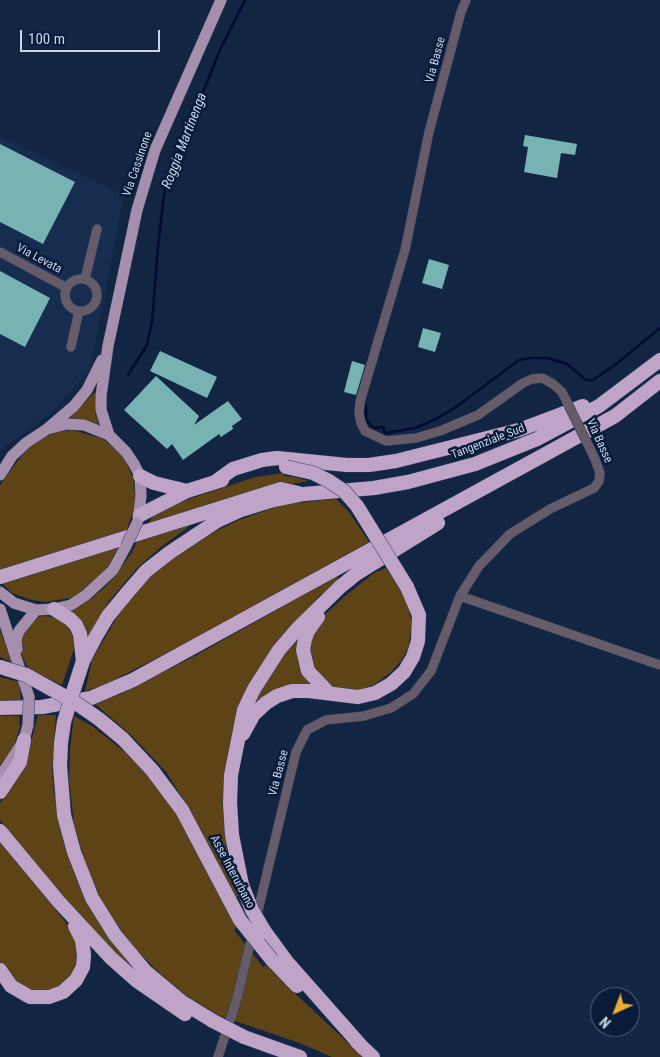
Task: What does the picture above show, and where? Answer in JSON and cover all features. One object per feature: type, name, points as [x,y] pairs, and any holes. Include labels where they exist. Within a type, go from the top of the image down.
[{"type":"highway","name":"Tangenziale Sud","points":[[304,494],[374,488],[441,474],[475,464],[537,439],[599,406],[660,360]]},
{"type":"highway","points":[[0,708],[42,707],[91,698],[133,680],[615,416],[660,381]]},
{"type":"highway","points":[[215,482],[233,469],[262,460],[277,458],[347,466],[396,461],[519,430],[585,406],[599,406]]},
{"type":"highway","points":[[368,1052],[287,962],[252,910],[242,885],[232,835],[230,803],[231,775],[244,710],[263,673],[279,650],[330,596],[356,574],[445,519],[490,494],[543,456]]},
{"type":"highway","points":[[138,519],[188,491],[269,467],[286,467],[313,473],[344,491],[357,506],[407,587],[419,615],[420,627],[413,657],[404,672],[391,684],[375,693],[358,697],[292,691],[277,696],[254,714],[236,747]]},
{"type":"highway","points":[[140,476],[171,489],[188,491]]},
{"type":"highway","points":[[0,577],[281,489],[304,494]]},
{"type":"highway","points":[[212,1025],[146,972],[115,935],[92,898],[74,852],[64,815],[60,766],[64,722],[83,661],[108,616],[146,571],[209,526],[241,510],[270,501],[304,494]]},
{"type":"highway","points":[[329,693],[308,671],[303,650],[304,639],[316,619],[378,561]]},
{"type":"highway","points":[[54,610],[70,618],[76,625],[80,634],[83,661]]},
{"type":"highway","name":"Asse Interurbano","points":[[0,666],[26,675],[73,701],[99,719],[123,740],[152,770],[182,810],[240,920],[272,960],[301,991],[368,1052]]},
{"type":"highway","points":[[0,792],[20,762],[24,740]]},
{"type":"highway","points":[[0,831],[59,902],[111,958],[138,982],[169,1004],[257,1046],[274,1047],[300,1057]]},
{"type":"highway","points":[[0,970],[12,986],[30,997],[49,997],[63,992],[71,986],[83,967],[84,948],[80,935],[59,902]]},
{"type":"main road","name":"Via Cassinone","points":[[109,435],[101,410],[101,396],[108,346],[137,210],[155,150],[221,0]]},
{"type":"main road","name":"Via Cassinone","points":[[0,475],[12,456],[74,406],[87,390],[108,346]]},
{"type":"main road","name":"Via Cassinone","points":[[0,592],[14,603],[36,610],[54,610],[71,605],[99,584],[113,570],[138,519],[141,496],[140,476],[126,452],[109,435],[84,425],[67,424],[47,429]]},
{"type":"main road","points":[[0,463],[12,456]]},
{"type":"main road","points":[[0,609],[29,697],[28,725],[24,740],[0,777]]},
{"type":"main road","points":[[17,658],[16,640],[19,631],[36,610]]},
{"type":"street","name":"Via Basse","points":[[218,1057],[236,1002],[296,752],[307,730],[326,720],[364,716],[391,708],[413,694],[431,670],[460,596],[479,566],[510,534],[550,509],[594,488],[599,481],[600,473],[596,459],[562,392],[542,378],[532,379],[523,383],[478,415],[440,431],[416,438],[386,441],[365,431],[360,423],[360,402],[405,250],[429,132],[461,12],[466,0]]},
{"type":"street","points":[[85,280],[97,229]]},
{"type":"street","name":"Via Levata","points":[[0,252],[67,288]]},
{"type":"street","points":[[74,280],[85,280],[94,286],[97,296],[93,306],[79,311],[72,308],[67,302],[65,293],[74,280]]},
{"type":"street","points":[[71,347],[79,311]]},
{"type":"street","points":[[460,596],[660,665]]},
{"type":"shaded area","points":[[0,137],[124,195],[90,370],[50,414],[0,450]]},
{"type":"shaded area","points":[[95,392],[95,412],[99,424],[68,419]]},
{"type":"shaded area","points":[[73,430],[103,439],[123,456],[133,478],[136,502],[133,517],[131,517],[126,532],[0,571],[0,486],[26,450],[49,433]]},
{"type":"shaded area","points":[[284,473],[284,476],[308,481],[269,488],[147,527],[153,515],[160,509],[255,477]]},
{"type":"shaded area","points":[[336,499],[349,512],[369,542],[204,634],[104,685],[85,691],[92,660],[117,617],[143,582],[174,556],[195,541],[239,520],[284,504]]},
{"type":"shaded area","points":[[199,519],[138,567],[109,601],[86,640],[69,612],[91,599],[105,587],[132,552],[139,537]]},
{"type":"shaded area","points":[[120,546],[112,558],[114,559],[113,562],[100,577],[75,597],[46,602],[31,600],[12,593],[1,582]]},
{"type":"shaded area","points":[[386,568],[403,593],[409,610],[412,626],[408,649],[401,661],[391,672],[374,685],[357,691],[338,691],[326,684],[312,670],[308,639],[319,620],[345,596],[374,573]]},
{"type":"shaded area","points":[[337,576],[340,582],[320,595],[285,635],[252,680],[235,720],[225,769],[223,809],[228,857],[239,896],[233,899],[212,851],[187,805],[166,772],[132,736],[94,703],[121,694],[200,653]]},
{"type":"shaded area","points":[[41,616],[60,620],[68,626],[73,637],[74,649],[62,685],[28,669],[19,649],[22,629],[31,620]]},
{"type":"shaded area","points":[[0,630],[12,662],[0,657]]},
{"type":"shaded area","points":[[301,636],[313,687],[259,705],[252,705],[268,672]]},
{"type":"shaded area","points":[[0,677],[19,682],[21,702],[0,702]]},
{"type":"shaded area","points":[[38,715],[56,715],[52,768],[54,794],[67,849],[80,885],[98,921],[133,968],[104,947],[0,820],[0,803],[25,765]]},
{"type":"shaded area","points":[[0,716],[19,716],[20,728],[12,750],[0,768]]},
{"type":"shaded area","points":[[74,716],[92,726],[125,752],[146,773],[168,800],[190,835],[237,926],[234,930],[263,967],[266,965],[363,1057],[332,1057],[297,1042],[220,1016],[187,996],[159,973],[128,941],[102,901],[88,871],[74,825],[69,779]]},
{"type":"shaded area","points":[[0,839],[77,937],[81,958],[68,983],[47,993],[22,989],[6,975],[0,961]]},
{"type":"building","points":[[525,135],[577,144],[575,155],[561,153],[557,178],[524,172],[528,147],[523,146]]},
{"type":"building","points":[[0,144],[75,182],[43,244],[0,222]]},
{"type":"building","points":[[429,259],[449,265],[442,289],[422,283]]},
{"type":"building","points":[[0,271],[50,298],[25,347],[0,334]]},
{"type":"building","points":[[423,328],[441,333],[435,352],[418,347]]},
{"type":"building","points":[[160,351],[217,377],[207,398],[150,371]]},
{"type":"building","points":[[352,361],[365,365],[356,395],[344,392]]},
{"type":"building","points":[[156,376],[199,416],[194,425],[228,401],[242,419],[232,426],[233,429],[221,437],[219,434],[183,460],[172,444],[167,449],[124,410]]},
{"type":"waterway","name":"Roggia Martinenga","points":[[128,375],[147,345],[152,322],[165,187],[220,50],[245,0]]},
{"type":"waterway","points":[[366,407],[366,419],[370,425],[375,428],[383,427],[385,433],[415,428],[436,419],[456,407],[519,360],[547,358],[567,364],[586,380],[593,380],[615,365],[660,328]]}]
